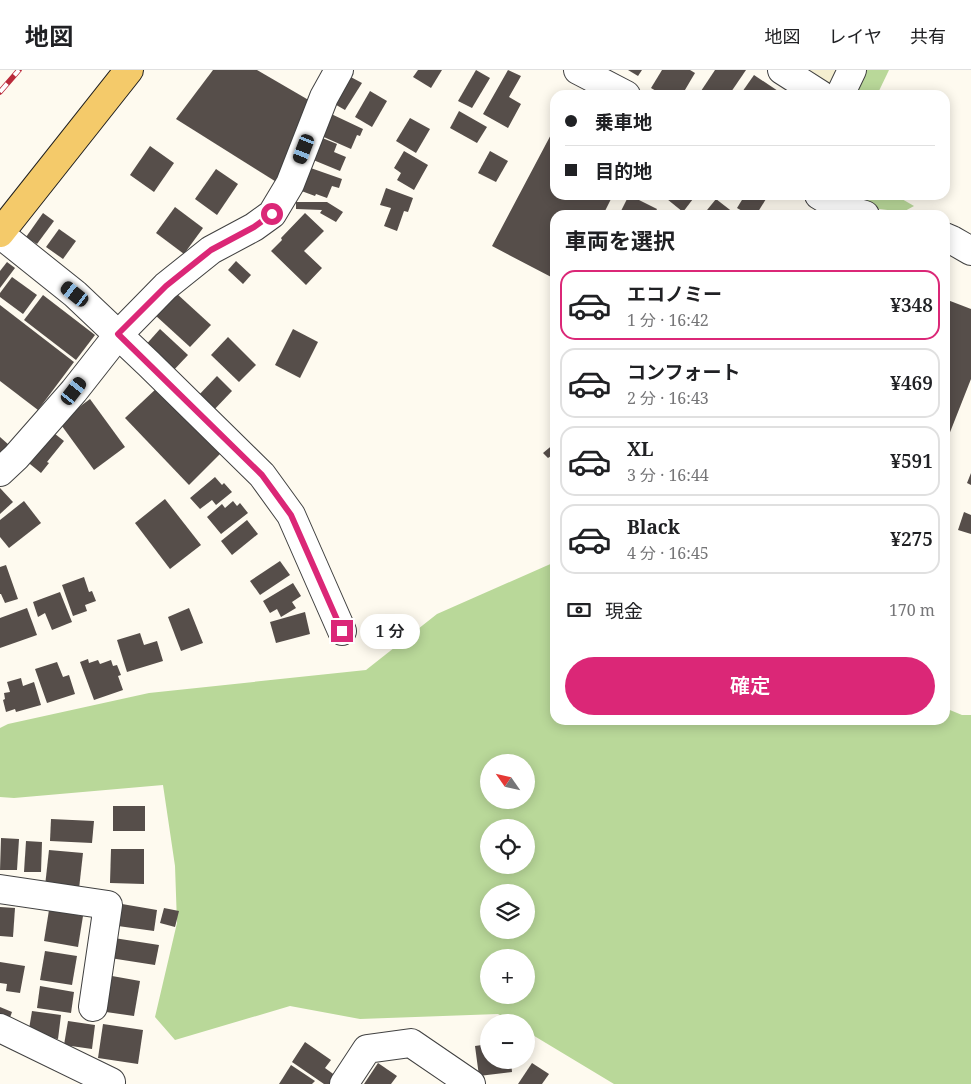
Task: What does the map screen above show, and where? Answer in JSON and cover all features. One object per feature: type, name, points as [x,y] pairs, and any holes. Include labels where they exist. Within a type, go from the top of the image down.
[{"type":"main road","points":[[0,234],[129,70]]},
{"type":"street","points":[[0,472],[16,457],[74,391],[118,334],[166,286],[211,250],[254,227],[272,214],[290,184],[324,97],[340,70]]},
{"type":"street","points":[[578,70],[616,90]]},
{"type":"street","points":[[782,70],[813,90]]},
{"type":"street","points":[[842,90],[852,70]]},
{"type":"street","points":[[827,205],[845,210]]},
{"type":"street","points":[[0,234],[75,294],[262,475],[291,515],[342,631]]},
{"type":"street","points":[[950,239],[971,251]]},
{"type":"street","points":[[0,889],[108,905],[93,1007]]},
{"type":"street","points":[[0,1028],[111,1082]]},
{"type":"street","points":[[344,1084],[367,1049],[411,1043],[471,1084]]},
{"type":"shaded area","points":[[796,70],[834,70],[836,72],[827,90]]},
{"type":"green space","points":[[864,70],[889,70],[879,90],[854,90]]},
{"type":"green space","points":[[846,200],[904,200],[914,206],[907,210],[887,210],[856,206]]},
{"type":"green space","points":[[550,564],[550,725],[950,725],[950,710],[962,715],[971,715],[971,1084],[614,1084],[535,1036],[535,1014],[480,1014],[360,1019],[290,1006],[175,1040],[155,1017],[177,923],[175,866],[163,785],[14,798],[0,797],[0,728],[8,724],[149,693],[366,670],[437,614]]},
{"type":"building","points":[[213,70],[257,70],[312,102],[278,183],[176,119]]},
{"type":"building","points":[[418,70],[442,70],[431,88],[413,77]]},
{"type":"building","points":[[476,70],[490,78],[472,108],[458,101]]},
{"type":"building","points":[[508,70],[521,76],[509,97],[521,104],[508,128],[483,114]]},
{"type":"building","points":[[628,70],[642,70],[638,76]]},
{"type":"building","points":[[662,70],[690,70],[695,73],[685,90],[654,90],[651,88]]},
{"type":"building","points":[[715,70],[746,70],[732,90],[702,90]]},
{"type":"building","points":[[347,75],[362,83],[345,110],[331,102]]},
{"type":"building","points":[[754,75],[776,90],[744,90]]},
{"type":"building","points":[[370,91],[387,101],[372,127],[355,117]]},
{"type":"building","points":[[459,111],[487,127],[477,143],[450,128]]},
{"type":"building","points":[[327,112],[363,129],[360,136],[357,135],[351,149],[317,134]]},
{"type":"building","points":[[410,118],[430,129],[416,153],[396,141]]},
{"type":"building","points":[[315,135],[337,144],[334,152],[346,157],[340,171],[306,157]]},
{"type":"building","points":[[550,136],[550,200],[610,200],[606,210],[550,210],[550,276],[492,246]]},
{"type":"building","points":[[150,146],[174,163],[154,192],[130,175]]},
{"type":"building","points":[[404,151],[428,165],[414,190],[397,180],[401,173],[394,168]]},
{"type":"building","points":[[490,151],[508,161],[496,182],[478,173]]},
{"type":"building","points":[[305,166],[342,179],[339,188],[332,186],[327,198],[296,189]]},
{"type":"building","points":[[216,169],[238,184],[217,215],[195,199]]},
{"type":"building","points":[[386,188],[413,198],[408,212],[404,211],[397,231],[384,226],[391,208],[380,205]]},
{"type":"building","points":[[626,200],[639,200],[657,209],[656,210],[622,210]]},
{"type":"building","points":[[668,200],[692,200],[685,210],[681,210]]},
{"type":"building","points":[[717,200],[730,210],[707,210]]},
{"type":"building","points":[[742,200],[765,200],[759,210],[740,210],[737,208]]},
{"type":"building","points":[[296,202],[327,202],[343,212],[336,222],[320,213],[322,210],[296,209]]},
{"type":"building","points":[[175,207],[203,228],[184,254],[156,233]]},
{"type":"building","points":[[43,213],[54,221],[37,244],[26,237]]},
{"type":"building","points":[[305,213],[324,231],[304,251],[322,268],[306,285],[271,251]]},
{"type":"building","points":[[59,229],[76,241],[63,259],[46,247]]},
{"type":"building","points":[[236,261],[251,275],[243,284],[228,270]]},
{"type":"building","points":[[7,262],[15,268],[0,288],[0,271]]},
{"type":"building","points":[[12,277],[37,295],[23,314],[0,297],[0,293]]},
{"type":"building","points":[[176,293],[211,325],[190,347],[155,315]]},
{"type":"building","points":[[43,295],[95,335],[76,360],[24,320]]},
{"type":"building","points":[[950,301],[971,309],[971,379],[950,432]]},
{"type":"building","points":[[0,305],[74,362],[38,410],[0,381]]},
{"type":"building","points":[[160,329],[188,355],[171,373],[143,348]]},
{"type":"building","points":[[293,329],[318,342],[300,378],[275,365]]},
{"type":"building","points":[[228,337],[256,365],[239,382],[211,355]]},
{"type":"building","points":[[217,376],[232,391],[211,413],[196,398]]},
{"type":"building","points":[[158,387],[221,453],[189,485],[125,418]]},
{"type":"building","points":[[90,399],[125,447],[94,470],[59,422]]},
{"type":"building","points":[[50,430],[64,441],[47,462],[49,463],[41,473],[25,460]]},
{"type":"building","points":[[0,437],[9,445],[0,455]]},
{"type":"building","points":[[550,447],[550,457],[548,458],[543,453]]},
{"type":"building","points":[[971,473],[971,485],[967,483]]},
{"type":"building","points":[[215,477],[232,492],[216,505],[212,500],[200,509],[190,498]]},
{"type":"building","points":[[0,488],[13,502],[0,514]]},
{"type":"building","points":[[165,499],[201,545],[170,569],[135,523]]},
{"type":"building","points":[[24,501],[41,523],[9,548],[0,537],[0,520]]},
{"type":"building","points":[[233,501],[237,506],[240,503],[248,513],[221,534],[207,517],[222,504],[225,508]]},
{"type":"building","points":[[964,512],[971,515],[971,534],[958,530]]},
{"type":"building","points":[[247,520],[258,534],[232,555],[221,541]]},
{"type":"building","points":[[280,561],[290,575],[260,595],[250,581]]},
{"type":"building","points":[[6,565],[18,599],[5,603],[0,594],[0,567]]},
{"type":"building","points":[[84,577],[89,592],[92,591],[96,601],[85,605],[87,611],[73,616],[62,585]]},
{"type":"building","points":[[293,583],[301,596],[292,602],[296,608],[281,617],[277,609],[270,613],[263,601]]},
{"type":"building","points":[[60,592],[72,622],[52,630],[45,613],[38,617],[33,602]]},
{"type":"building","points":[[27,608],[37,635],[0,648],[0,618]]},
{"type":"building","points":[[189,608],[203,643],[181,651],[168,617]]},
{"type":"building","points":[[305,612],[310,634],[276,643],[270,622]]},
{"type":"building","points":[[140,633],[144,645],[157,641],[163,661],[127,672],[117,640]]},
{"type":"building","points":[[88,659],[89,663],[98,660],[100,664],[111,660],[113,666],[117,665],[121,675],[118,676],[123,690],[94,700],[80,662]]},
{"type":"building","points":[[57,662],[63,677],[69,675],[75,694],[47,703],[35,669]]},
{"type":"building","points":[[21,678],[23,686],[34,682],[41,705],[16,712],[15,709],[6,712],[3,700],[5,699],[4,693],[10,692],[7,682]]},
{"type":"building","points":[[113,806],[145,806],[145,831],[113,831]]},
{"type":"building","points":[[51,819],[94,821],[92,843],[50,841]]},
{"type":"building","points":[[1,838],[19,839],[17,870],[0,870]]},
{"type":"building","points":[[26,841],[42,842],[41,872],[24,872]]},
{"type":"building","points":[[111,849],[144,849],[144,884],[110,883]]},
{"type":"building","points":[[49,850],[83,853],[79,889],[45,886]]},
{"type":"building","points":[[122,904],[157,910],[154,931],[118,926]]},
{"type":"building","points":[[0,907],[15,908],[13,937],[0,936]]},
{"type":"building","points":[[164,908],[179,911],[175,927],[160,923]]},
{"type":"building","points":[[49,910],[83,916],[78,947],[44,941]]},
{"type":"building","points":[[114,938],[159,945],[155,965],[110,958]]},
{"type":"building","points":[[45,951],[77,956],[72,985],[40,980]]},
{"type":"building","points":[[0,962],[25,966],[20,993],[6,991],[7,984],[0,983]]},
{"type":"building","points":[[112,976],[140,981],[134,1016],[106,1012]]},
{"type":"building","points":[[40,986],[74,992],[71,1013],[37,1008]]},
{"type":"building","points":[[0,1007],[12,1012],[7,1026],[0,1023]]},
{"type":"building","points":[[32,1011],[61,1015],[58,1039],[28,1035]]},
{"type":"building","points":[[68,1021],[95,1025],[92,1049],[64,1045]]},
{"type":"building","points":[[103,1024],[143,1030],[138,1064],[98,1058]]},
{"type":"building","points":[[305,1042],[331,1060],[325,1068],[336,1076],[330,1084],[324,1084],[292,1062]]},
{"type":"building","points":[[480,1045],[480,1069],[512,1069],[512,1072],[479,1076],[475,1046]]},
{"type":"building","points":[[378,1063],[397,1076],[391,1084],[364,1084]]},
{"type":"building","points":[[291,1065],[315,1081],[312,1084],[279,1084]]},
{"type":"building","points":[[535,1065],[549,1074],[542,1084],[518,1084],[528,1069],[535,1069]]},
{"type":"railway","points":[[0,92],[19,70]]},
{"type":"route","points":[[272,214],[254,227],[211,250],[166,286],[118,334],[262,475],[291,515],[342,631]]}]
